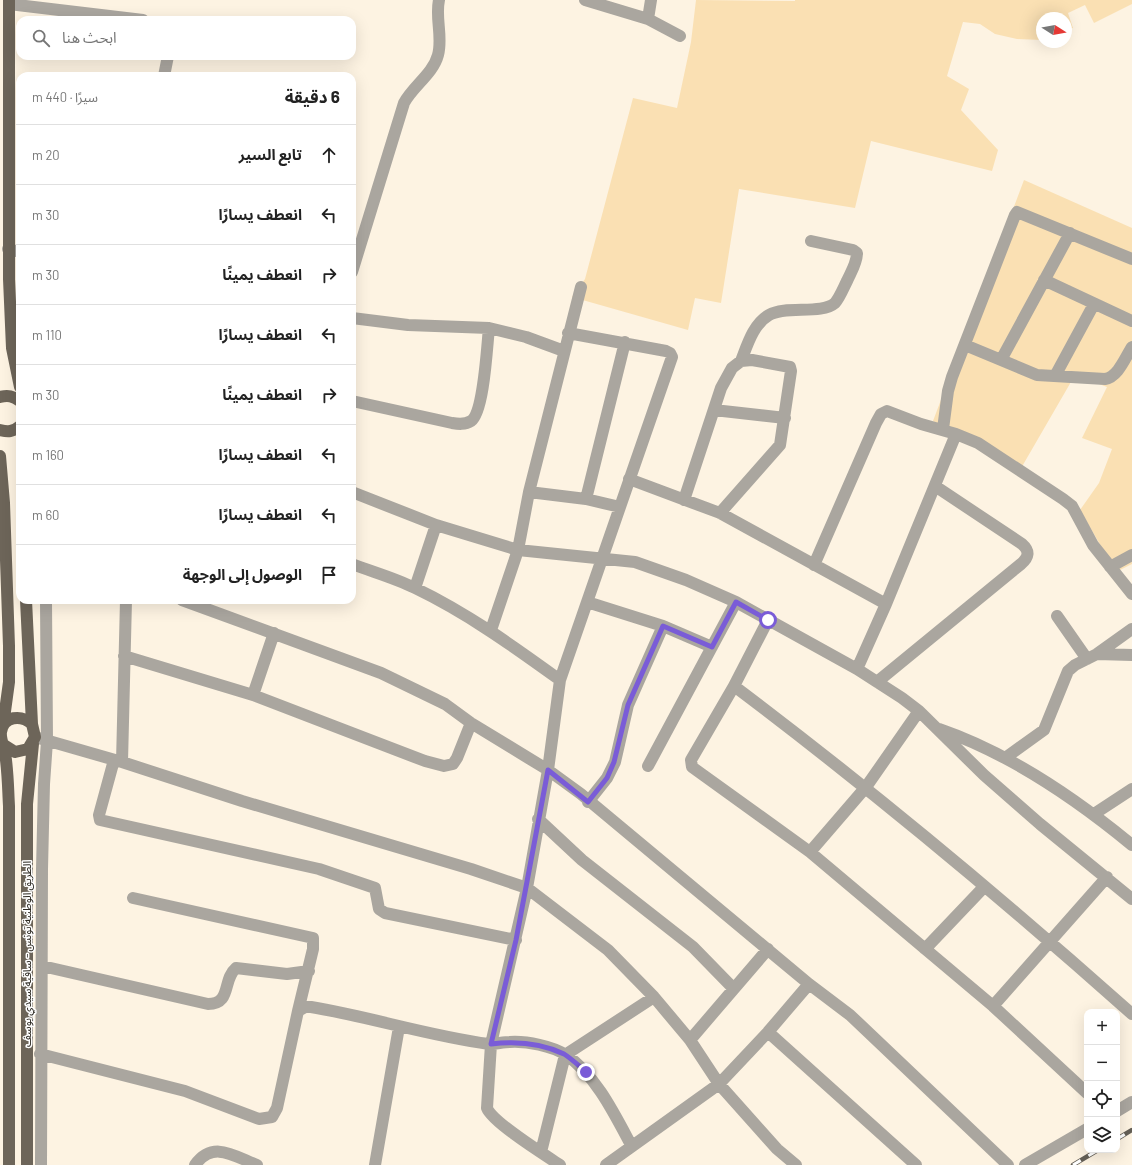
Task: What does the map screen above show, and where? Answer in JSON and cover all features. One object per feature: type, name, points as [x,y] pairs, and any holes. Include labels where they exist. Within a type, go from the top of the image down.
[{"type":"main road","points":[[9,2],[15,318],[12,348],[16,368]]},
{"type":"main road","points":[[0,397],[13,397],[16,399]]},
{"type":"main road","points":[[0,430],[8,432],[16,429]]},
{"type":"main road","points":[[0,456],[5,510],[9,652],[8,689],[1,739],[4,745],[15,752],[22,752],[38,741],[32,724],[26,604]]},
{"type":"main road","points":[[3,726],[14,718],[21,717],[32,724]]},
{"type":"main road","name":"الطريق الوطنية تونس - ساقية سيدي يوسف","points":[[27,1165],[26,825],[38,741]]},
{"type":"main road","name":"الطريق الوطنية تونس - ساقية سيدي يوسف","points":[[4,745],[9,806],[9,1165]]},
{"type":"street","points":[[356,259],[404,103],[409,94],[432,68],[438,56],[440,42],[437,9],[439,0]]},
{"type":"street","points":[[584,0],[648,19],[680,36]]},
{"type":"street","points":[[648,19],[651,0]]},
{"type":"street","points":[[9,2],[114,16]]},
{"type":"street","points":[[165,72],[167,60]]},
{"type":"street","points":[[943,429],[948,391],[964,345],[1017,212],[1132,259]]},
{"type":"street","points":[[1001,360],[1070,233]]},
{"type":"street","points":[[684,500],[726,376],[741,361],[755,329],[761,321],[769,315],[779,311],[825,307],[833,304],[838,298],[855,265],[857,253],[853,250],[811,241]]},
{"type":"street","points":[[1044,280],[1132,321]]},
{"type":"street","points":[[491,630],[518,550],[529,492],[581,286]]},
{"type":"street","points":[[1055,376],[1094,304]]},
{"type":"street","points":[[356,318],[426,326],[489,328],[526,337],[564,351]]},
{"type":"street","points":[[356,402],[452,424],[463,424],[471,421],[476,414],[483,384],[489,328]]},
{"type":"street","points":[[560,1165],[503,1125],[489,1112],[487,1108],[491,1044],[516,940],[526,888],[548,770],[560,680],[601,557],[672,357],[670,353],[666,351],[625,342],[568,333]]},
{"type":"street","points":[[586,499],[625,342]]},
{"type":"street","points":[[964,345],[1037,375],[1111,378],[1132,347]]},
{"type":"street","points":[[720,513],[780,445],[785,418],[791,371],[790,367],[759,361],[741,361]]},
{"type":"street","points":[[714,410],[785,418]]},
{"type":"street","points":[[814,565],[840,503],[881,414],[887,411],[894,412],[921,424],[943,429],[978,443],[1003,458],[1072,506],[1093,545],[1132,594]]},
{"type":"street","points":[[857,669],[886,604],[956,434]]},
{"type":"street","points":[[629,479],[720,513],[886,604]]},
{"type":"street","points":[[877,682],[1021,564],[1026,559],[1028,554],[1027,548],[1022,544],[935,486]]},
{"type":"street","points":[[529,492],[586,499],[620,507]]},
{"type":"street","points":[[356,494],[436,525],[518,550],[601,557],[635,562],[656,568],[736,602],[857,669],[919,711],[984,774],[1035,819],[1132,899]]},
{"type":"street","points":[[415,588],[436,525]]},
{"type":"street","points":[[1110,567],[1132,555]]},
{"type":"street","points":[[356,566],[415,588],[491,630],[560,680]]},
{"type":"street","points":[[587,602],[663,626],[712,647]]},
{"type":"street","points":[[648,766],[736,602]]},
{"type":"street","points":[[41,1165],[40,1054],[43,791],[38,741],[46,604]]},
{"type":"street","points":[[126,604],[118,761],[99,815],[102,821],[319,869],[375,888],[379,909],[385,913],[516,940]]},
{"type":"street","points":[[193,604],[400,681],[445,704],[471,723],[548,770],[768,948],[809,984],[850,1015],[1008,1165]]},
{"type":"street","points":[[1057,616],[1092,657]]},
{"type":"street","points":[[768,620],[734,686],[694,755],[692,766],[810,852],[993,1006],[1084,1090]]},
{"type":"street","points":[[588,802],[607,778],[614,762],[628,705],[663,626]]},
{"type":"street","points":[[1005,758],[1044,730],[1068,671],[1092,657],[1132,628]]},
{"type":"street","points":[[254,696],[274,633]]},
{"type":"street","points":[[1092,657],[1132,655]]},
{"type":"street","points":[[124,656],[254,696],[425,761],[444,766],[453,764],[457,758],[471,723]]},
{"type":"street","points":[[734,686],[866,787],[1051,942],[1132,1014]]},
{"type":"street","points":[[810,852],[866,787],[919,711]]},
{"type":"street","points":[[936,728],[966,738],[1005,758],[1094,814],[1132,845]]},
{"type":"street","points":[[38,741],[118,761],[249,803],[471,869],[526,888],[608,950],[654,997],[690,1040],[720,1084],[777,1149],[796,1165]]},
{"type":"street","points":[[1094,814],[1132,789]]},
{"type":"street","points":[[538,819],[582,860],[693,947],[733,988]]},
{"type":"street","points":[[993,1006],[1107,877]]},
{"type":"street","points":[[925,949],[984,887]]},
{"type":"street","points":[[40,1054],[185,1092],[259,1119],[272,1117],[277,1108],[298,1011],[309,971],[313,949],[313,938],[133,898]]},
{"type":"street","points":[[690,1040],[768,948]]},
{"type":"street","points":[[42,966],[208,1004],[218,1003],[223,998],[231,972],[236,968],[287,974],[309,971]]},
{"type":"street","points":[[606,1165],[631,1145],[720,1084],[768,1032],[809,984]]},
{"type":"street","points":[[541,1152],[565,1055],[654,997]]},
{"type":"street","points":[[298,1011],[305,1007],[311,1007],[399,1027],[491,1044],[511,1042],[530,1044],[565,1055],[586,1072],[616,1116],[631,1145]]},
{"type":"street","points":[[376,1164],[399,1027]]},
{"type":"street","points":[[768,1032],[916,1165]]},
{"type":"street","points":[[1120,1109],[1132,1102]]},
{"type":"street","points":[[1025,1165],[1084,1131]]},
{"type":"street","points":[[195,1165],[207,1153],[212,1151],[223,1152],[257,1165]]},
{"type":"shaded area","points":[[696,0],[1132,0],[1132,4],[1094,23],[1085,5],[1070,12],[1036,12],[1036,40],[1017,39],[995,34],[980,24],[963,22],[947,76],[969,89],[961,110],[998,150],[992,171],[871,141],[855,208],[739,189],[721,303],[695,298],[688,330],[572,297],[585,279],[633,98],[677,108],[691,42]]},
{"type":"shaded area","points":[[1024,180],[1132,228],[1132,564],[1116,572],[1080,510],[1099,483],[1112,449],[1082,438],[1107,387],[1075,375],[1020,470],[933,421]]},
{"type":"railway","points":[[1120,1137],[1132,1130]]},
{"type":"railway","points":[[1073,1165],[1093,1153]]},
{"type":"route","points":[[586,1072],[565,1055],[547,1048],[511,1042],[491,1044],[516,940],[548,770],[581,794],[588,802],[607,778],[614,762],[628,705],[663,626],[712,647],[736,602],[768,620]]}]
